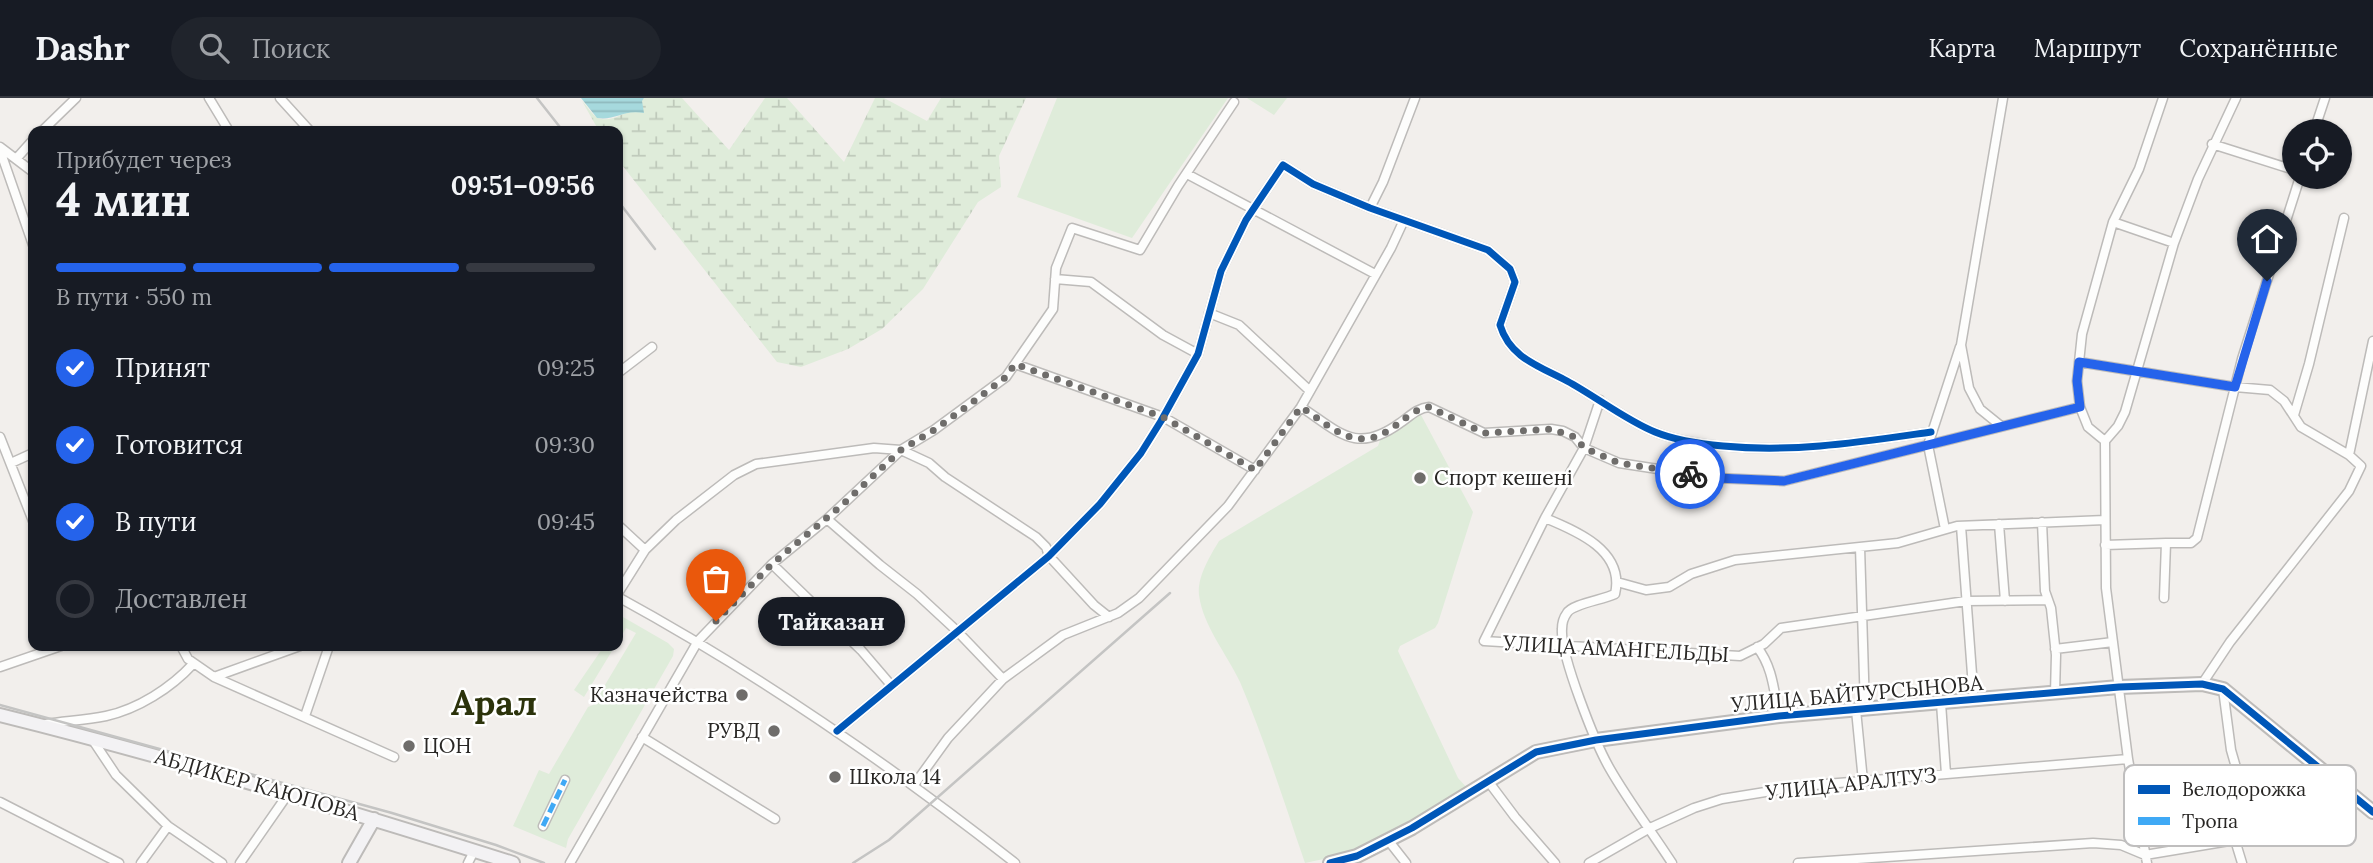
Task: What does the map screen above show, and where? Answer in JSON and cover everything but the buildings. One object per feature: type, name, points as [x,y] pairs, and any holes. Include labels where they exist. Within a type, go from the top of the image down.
[{"type":"street","points":[[47,126],[76,98]]},
{"type":"street","points":[[209,98],[226,126]]},
{"type":"street","points":[[280,98],[304,126]]},
{"type":"street","points":[[1370,208],[1383,182],[1415,98]]},
{"type":"street","points":[[1945,529],[1928,444],[1961,345],[2003,98]]},
{"type":"street","points":[[2105,441],[2088,426],[2080,407],[2077,381],[2082,334],[2113,222],[2139,169],[2163,98]]},
{"type":"street","points":[[2129,765],[2106,588],[2105,441],[2118,426],[2125,412],[2174,243],[2213,144],[2236,98]]},
{"type":"street","points":[[2318,119],[2325,98]]},
{"type":"street","points":[[570,863],[698,640],[772,564],[827,519],[901,450],[934,430],[1006,377],[1053,309],[1056,268],[1072,228],[1140,250],[1234,102]]},
{"type":"street","points":[[2213,144],[2282,166]]},
{"type":"street","points":[[16,159],[28,146]]},
{"type":"street","points":[[0,148],[28,168]]},
{"type":"street","points":[[0,148],[28,230]]},
{"type":"street","points":[[837,731],[1049,556],[1100,504],[1141,453],[1198,354],[1221,271],[1253,210],[1283,165],[1313,184],[1370,208],[1488,250],[1506,265],[1513,275],[1515,282],[1500,325],[1511,347],[1521,358],[1654,432],[1689,443],[1749,449],[1821,448],[1931,432]]},
{"type":"street","points":[[1187,174],[1375,274]]},
{"type":"street","points":[[2105,545],[2191,543],[2197,538],[2235,387],[2296,189]]},
{"type":"street","points":[[2294,415],[2344,218]]},
{"type":"street","points":[[914,785],[948,738],[1003,679],[1063,635],[1118,613],[1139,598],[1228,506],[1301,407],[1404,220]]},
{"type":"street","points":[[2113,222],[2174,243]]},
{"type":"street","points":[[1055,279],[1091,282],[1163,335],[1198,354]]},
{"type":"street","points":[[1209,313],[1239,325],[1310,391]]},
{"type":"street","points":[[2349,455],[2373,341]]},
{"type":"street","points":[[1961,345],[1969,388],[1980,410],[2001,426]]},
{"type":"street","points":[[623,369],[652,347]]},
{"type":"street","points":[[2079,362],[2235,387],[2270,390],[2284,401],[2301,427],[2349,455],[2361,466],[2348,491],[2230,642],[2202,684]]},
{"type":"street","points":[[1015,364],[1163,417],[1255,470]]},
{"type":"street","points":[[1600,400],[1584,448],[1545,517],[1577,531],[1601,550],[1614,566],[1618,582],[1615,594],[1572,607],[1565,615],[1562,628],[1563,645],[1596,740],[1610,769],[1672,863]]},
{"type":"street","points":[[1301,407],[1344,435],[1361,441],[1389,431],[1414,412],[1429,407],[1484,433],[1551,429],[1575,437],[1584,448],[1619,463],[1716,478],[1784,481],[2080,407]]},
{"type":"street","points":[[0,437],[28,508]]},
{"type":"street","points":[[623,587],[645,550],[676,520],[716,487],[755,464],[874,448],[901,450],[929,463],[945,477],[1036,537],[1046,547],[1049,556],[1094,605],[1109,617]]},
{"type":"street","points":[[11,463],[28,455]]},
{"type":"street","name":"УЛИЦА АМАНГЕЛЬДЫ","points":[[1545,517],[1484,641],[1740,656],[1764,644],[1781,628],[1862,617]]},
{"type":"street","points":[[827,519],[957,631],[1003,679]]},
{"type":"street","points":[[1618,582],[1646,590],[1669,587],[1691,573],[1735,560],[1898,542],[1961,526],[2105,520]]},
{"type":"street","points":[[2042,522],[2045,591],[2052,608],[2055,693]]},
{"type":"street","points":[[1999,524],[2005,601]]},
{"type":"street","points":[[1961,526],[1974,701]]},
{"type":"street","points":[[623,530],[645,550]]},
{"type":"street","points":[[2164,597],[2166,543]]},
{"type":"street","points":[[1860,547],[1863,781]]},
{"type":"street","points":[[772,564],[861,650],[891,685]]},
{"type":"street","points":[[623,598],[698,640],[837,731],[935,799],[1015,863]]},
{"type":"street","points":[[1862,617],[1966,601],[2048,600]]},
{"type":"street","points":[[2055,649],[2113,642]]},
{"type":"street","points":[[1757,647],[1766,659],[1770,671],[1779,716]]},
{"type":"street","points":[[0,667],[46,651]]},
{"type":"street","points":[[184,651],[193,664],[214,677],[394,757]]},
{"type":"street","points":[[214,677],[286,651]]},
{"type":"street","points":[[305,716],[327,651]]},
{"type":"street","points":[[40,725],[108,715],[128,709],[150,698],[193,664]]},
{"type":"street","name":"УЛИЦА БАЙТУРСЫНОВА","points":[[1336,862],[1357,856],[1412,828],[1536,752],[1596,740],[1779,716],[2119,687],[2202,684],[2223,689],[2315,765]]},
{"type":"street","points":[[2223,689],[2235,765]]},
{"type":"street","points":[[1941,703],[1946,774]]},
{"type":"street","name":"АБДИКЕР КАЮПОВА","points":[[0,715],[288,794],[513,863]]},
{"type":"street","points":[[642,737],[775,819]]},
{"type":"street","points":[[92,739],[116,775],[168,826],[222,863]]},
{"type":"street","name":"УЛИЦА АРАЛТУЗ","points":[[1588,863],[1650,828],[1694,808],[1722,799],[1802,786],[2128,759]]},
{"type":"street","points":[[543,826],[565,780]]},
{"type":"street","points":[[1488,781],[1555,863]]},
{"type":"street","points":[[240,863],[288,794]]},
{"type":"street","name":"УЛИЦА БАЙТУРСЫНОВА","points":[[2356,799],[2373,813]]},
{"type":"street","points":[[0,802],[119,863]]},
{"type":"street","points":[[349,863],[374,819]]},
{"type":"street","points":[[141,863],[168,826]]},
{"type":"street","points":[[1388,841],[1406,863]]},
{"type":"street","points":[[1798,863],[2093,843],[2120,845],[2146,859],[2207,846]]},
{"type":"street","points":[[2237,846],[2242,863]]},
{"type":"street","points":[[468,863],[474,850]]},
{"type":"green space","points":[[644,98],[682,98],[729,150],[765,98],[787,98],[844,162],[875,98],[884,98],[927,121],[941,98],[1026,98],[999,156],[1001,187],[978,202],[923,289],[882,329],[848,349],[801,367],[777,362],[623,166],[623,126],[596,126],[582,101],[596,117],[604,119],[623,114]]},
{"type":"green space","points":[[1057,98],[1228,98],[1132,238],[1017,197]]},
{"type":"green space","points":[[1247,98],[1287,98],[1274,115]]},
{"type":"green space","points":[[1417,414],[1421,415],[1473,512],[1438,623],[1435,628],[1400,646],[1398,651],[1458,778],[1468,789],[1375,842],[1342,855],[1305,863],[1249,704],[1205,618],[1199,595],[1200,581],[1219,541],[1378,446],[1382,435]]},
{"type":"green space","points":[[623,617],[668,643],[674,649],[673,656],[568,839],[566,848],[513,826],[539,770],[549,774],[636,633],[626,628],[623,633]]},
{"type":"green space","points":[[601,651],[612,651],[584,697],[574,690]]},
{"type":"water","points":[[581,98],[644,98],[644,113],[597,118]]},
{"type":"railway","points":[[537,98],[559,126]]},
{"type":"railway","points":[[623,207],[655,249]]},
{"type":"railway","points":[[853,863],[889,840],[1170,593]]},
{"type":"railway","points":[[0,705],[392,813],[544,863]]},
{"type":"marked path","points":[[543,826],[565,780]]},
{"type":"cycle path","points":[[837,731],[1049,556],[1100,504],[1141,453],[1198,354],[1221,271],[1246,220],[1283,165],[1313,184],[1370,208],[1488,250],[1510,269],[1515,282],[1500,325],[1511,346],[1527,360],[1655,432],[1680,440],[1749,448],[1827,445],[1931,432]]},
{"type":"cycle path","points":[[1330,863],[1357,856],[1412,828],[1536,752],[1596,740],[1779,716],[2119,687],[2202,684],[2223,689],[2316,765]]},
{"type":"cycle path","points":[[2356,798],[2373,812]]},
{"type":"way so far","points":[[716,621],[772,564],[827,519],[901,450],[934,430],[1006,377],[1015,364],[1163,417],[1255,470],[1301,407],[1344,435],[1361,441],[1389,431],[1414,412],[1429,407],[1484,433],[1551,429],[1575,437],[1584,448],[1619,463],[1690,474]]},
{"type":"place","name":"Спорт кешені","points":[[1420,478]]},
{"type":"place","name":"Тайказан","points":[[716,621]]},
{"type":"place","name":"Казначейства","points":[[742,695]]},
{"type":"place","name":"РУВД","points":[[774,731]]},
{"type":"place","name":"ЦОН","points":[[409,746]]},
{"type":"place","name":"Школа 14","points":[[835,777]]},
{"type":"district","name":"Арал","points":[[494,703]]},
{"type":"route","points":[[1690,474],[1784,481],[2080,407],[2077,381],[2079,362],[2235,387],[2267,281]]}]
